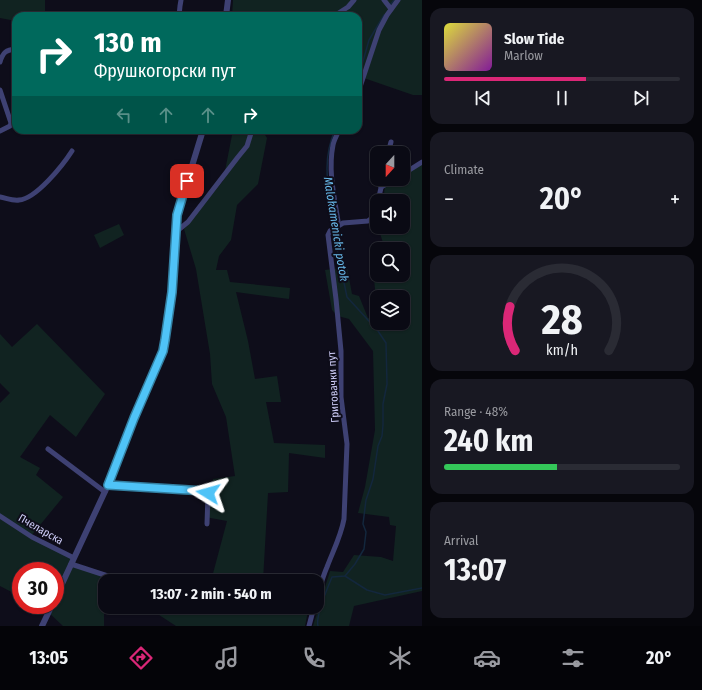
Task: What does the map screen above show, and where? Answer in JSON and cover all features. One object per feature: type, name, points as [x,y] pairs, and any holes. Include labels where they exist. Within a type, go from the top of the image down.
[{"type":"street","points":[[179,12],[181,0]]},
{"type":"street","points":[[226,12],[228,0]]},
{"type":"street","points":[[340,12],[348,7],[354,0]]},
{"type":"street","points":[[384,0],[391,9]]},
{"type":"street","points":[[362,81],[379,30],[398,0]]},
{"type":"street","points":[[0,62],[2,56],[9,50],[12,50]]},
{"type":"street","points":[[0,90],[11,123],[10,126],[0,131]]},
{"type":"street","points":[[64,580],[105,492],[135,414],[163,351],[172,292],[177,215],[202,134]]},
{"type":"street","points":[[177,231],[188,222],[215,189],[247,146],[251,134]]},
{"type":"street","points":[[337,134],[333,144],[332,181],[338,226]]},
{"type":"street","points":[[389,146],[390,142]]},
{"type":"street","points":[[0,197],[19,200],[27,197],[50,180],[72,151]]},
{"type":"street","points":[[410,170],[422,162]]},
{"type":"street","points":[[380,194],[381,187]]},
{"type":"street","name":"Григовачки пут","points":[[324,574],[338,540],[344,519],[347,444],[341,397],[340,344],[336,299],[327,237],[328,232],[343,223],[368,221],[370,220]]},
{"type":"street","points":[[48,449],[105,492]]},
{"type":"street","points":[[108,485],[206,491],[208,494],[207,524]]},
{"type":"street","name":"Пчеларска","points":[[0,516],[73,561],[105,574]]},
{"type":"street","points":[[42,626],[48,614]]},
{"type":"street","points":[[309,626],[312,614]]},
{"type":"green space","points":[[0,0],[45,0],[45,12],[12,12],[12,20],[0,18]]},
{"type":"green space","points":[[233,0],[422,0],[422,95],[413,95],[362,77],[362,12],[232,12]]},
{"type":"green space","points":[[232,134],[264,134],[267,138],[258,184],[237,205],[231,240],[219,256],[216,270],[227,270],[230,282],[290,288],[289,299],[236,292],[248,341],[255,379],[277,376],[281,402],[266,402],[274,443],[325,445],[325,458],[289,453],[288,492],[268,493],[263,574],[213,574],[227,521],[205,517],[213,479],[235,476],[226,417],[212,384],[210,354],[196,269],[184,229],[223,181]]},
{"type":"green space","points":[[422,162],[422,591],[354,606],[349,626],[313,626],[317,614],[324,614],[324,590],[330,571],[343,572],[354,555],[381,557],[393,561],[396,526],[390,525],[389,517],[358,513],[365,487],[375,430],[373,351],[349,319],[338,316],[332,310],[325,270],[347,267],[352,294],[359,296],[368,318],[370,318],[370,330],[410,330],[410,290],[375,290],[374,282],[410,282],[410,242],[383,242],[380,234],[410,234],[410,194],[384,194],[385,186],[410,186],[410,170]]},
{"type":"green space","points":[[119,224],[124,235],[100,248],[94,235]]},
{"type":"green space","points":[[37,324],[105,394],[76,437],[50,415],[20,457],[40,468],[36,475],[63,497],[31,536],[76,558],[75,564],[98,575],[98,614],[104,614],[104,626],[63,626],[50,614],[64,614],[64,562],[12,562],[12,592],[0,586],[0,403],[10,393],[0,383],[0,334],[12,347]]},
{"type":"green space","points":[[158,614],[307,614],[305,626],[176,626]]},
{"type":"waterway","name":"Malokamenicki potok","points":[[390,5],[394,0]]},
{"type":"waterway","name":"Malokamenicki potok","points":[[362,65],[369,40],[384,15]]},
{"type":"waterway","name":"Malokamenicki potok","points":[[333,134],[330,142],[328,155],[327,178],[334,226]]},
{"type":"waterway","name":"Malokamenicki potok","points":[[318,626],[318,616],[332,577],[345,576],[355,564],[364,549],[366,532],[363,524],[366,500],[373,479],[378,446],[382,436],[383,404],[387,384],[386,343],[378,331],[347,297],[334,230]]},
{"type":"waterway","points":[[345,576],[367,590],[385,595],[422,588]]},
{"type":"route","points":[[187,181],[177,215],[172,292],[163,351],[134,418],[108,485],[206,491],[208,493]]}]
